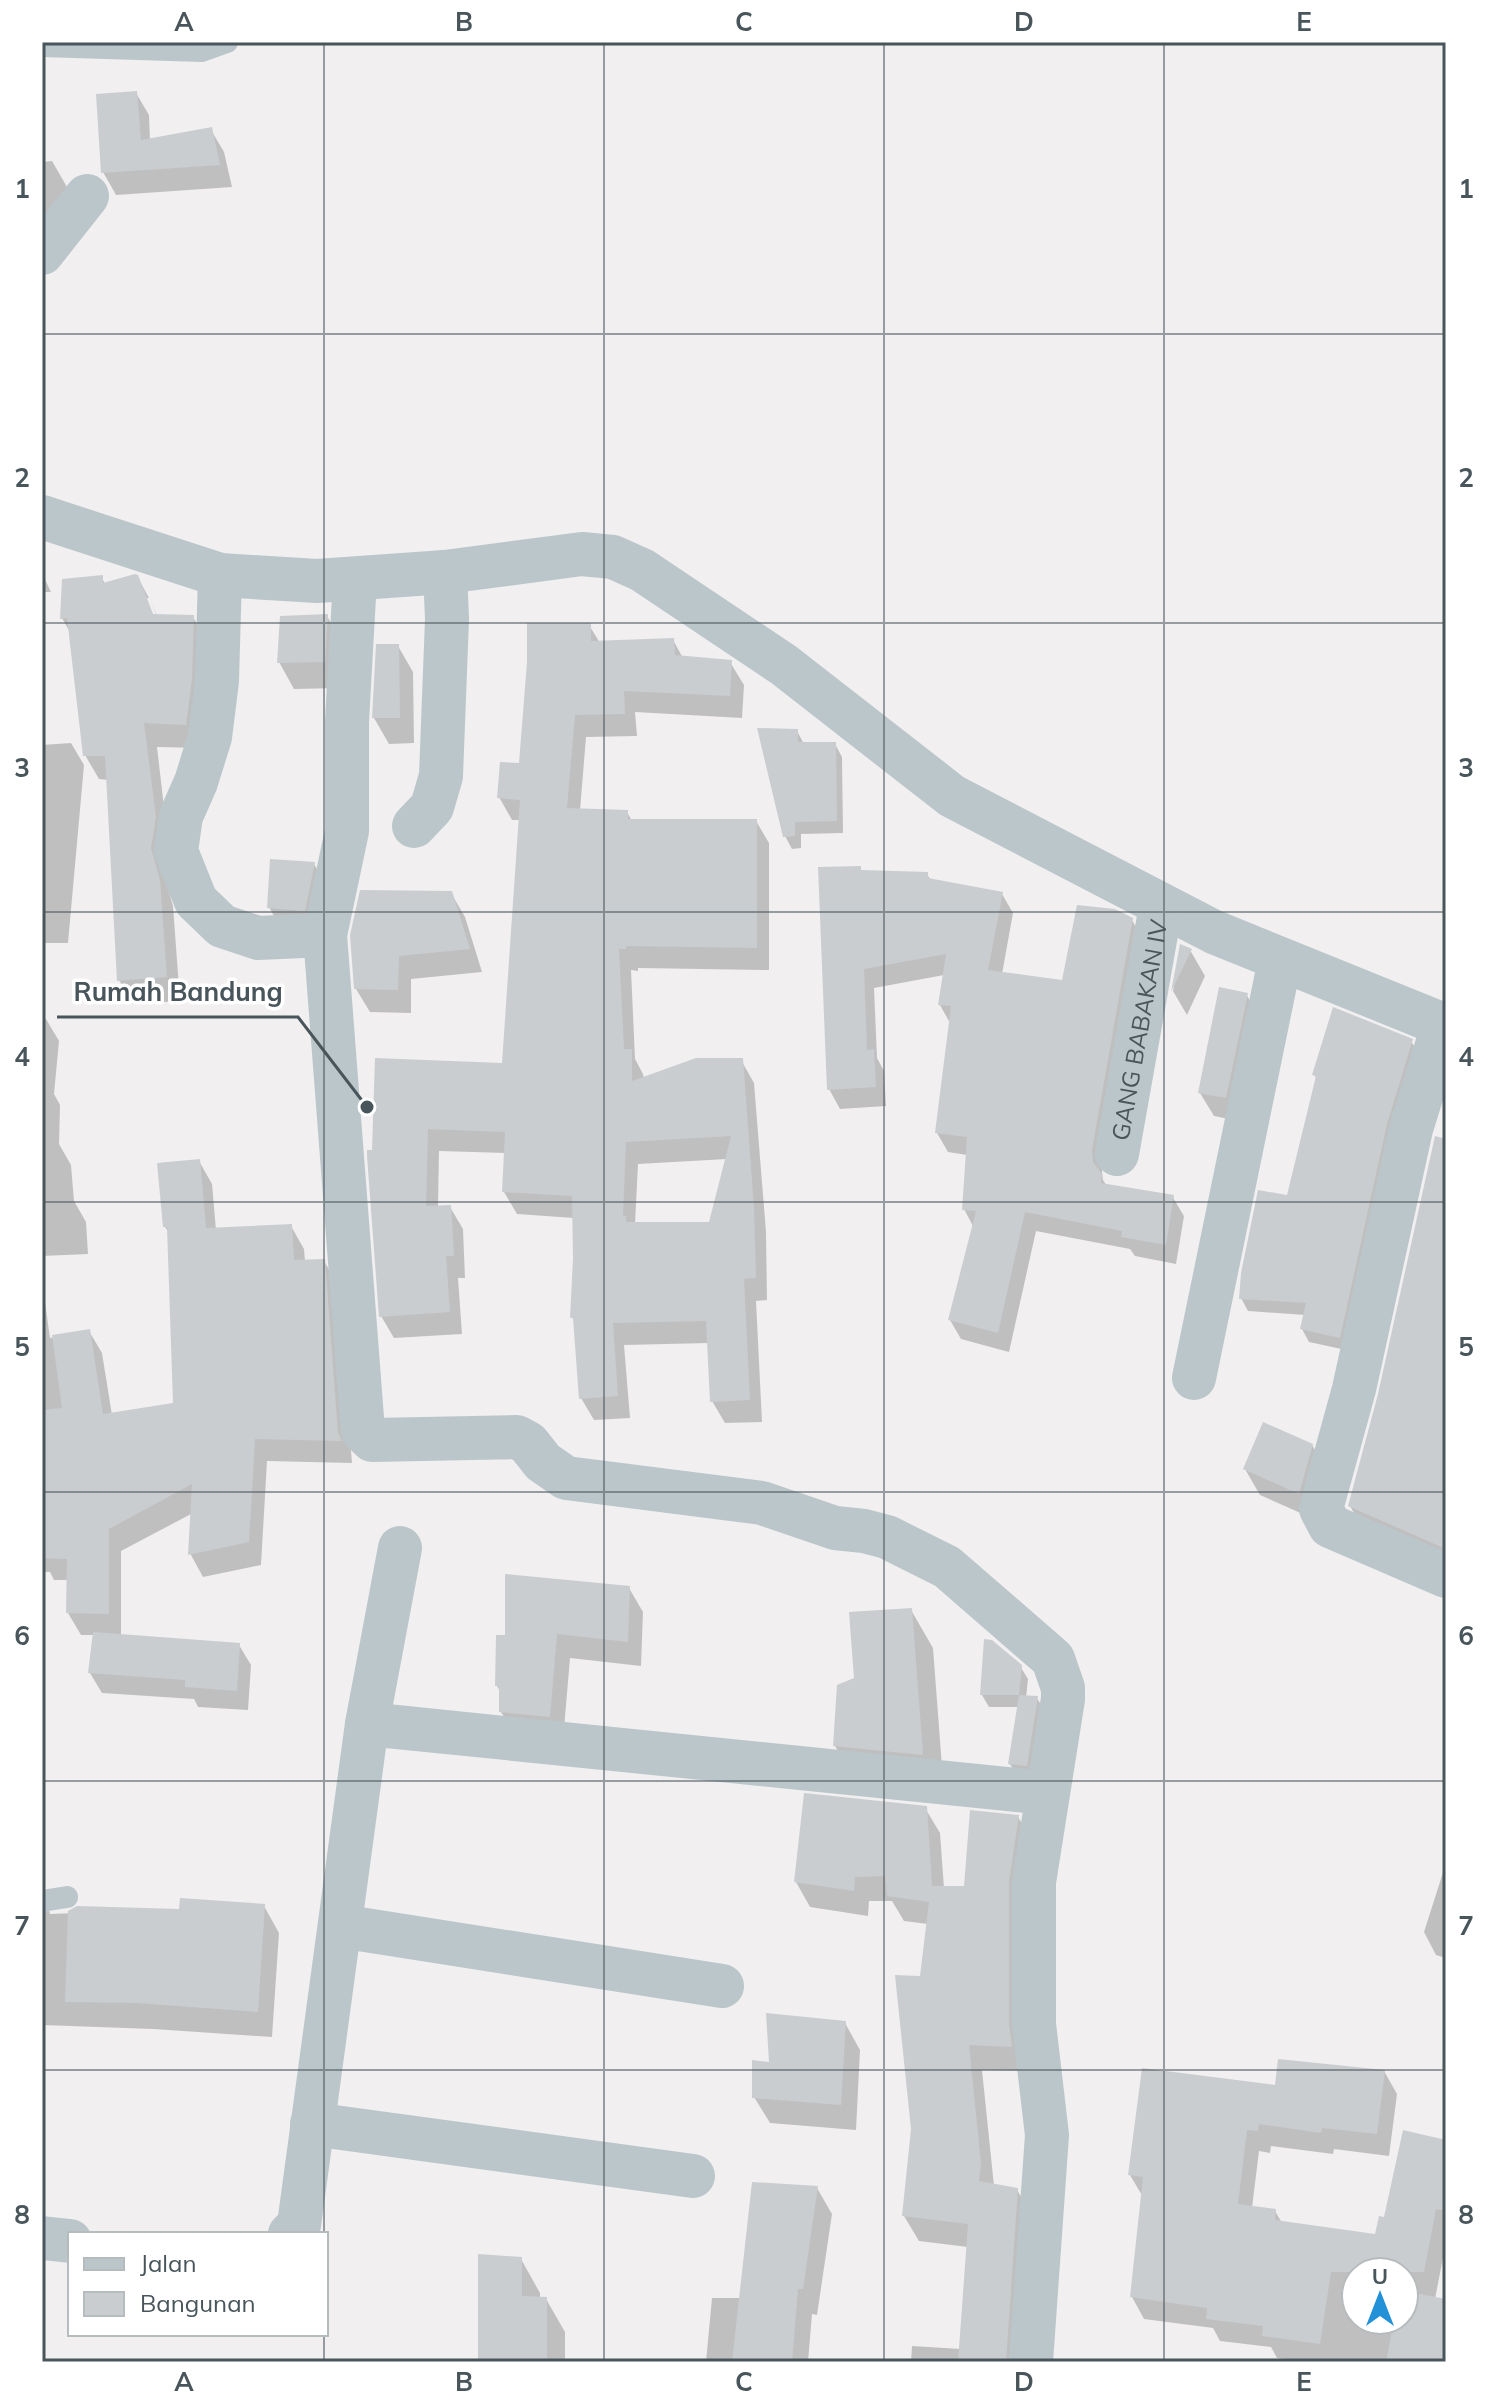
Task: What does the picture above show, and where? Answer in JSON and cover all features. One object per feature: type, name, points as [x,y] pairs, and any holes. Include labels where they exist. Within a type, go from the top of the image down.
[{"type":"street","points":[[42,253],[87,196]]},
{"type":"street","points":[[42,517],[220,575],[317,581],[445,572],[582,554],[613,557],[642,570],[784,665],[952,796],[1214,932],[1445,1026],[1411,1129],[1354,1389],[1321,1509],[1330,1526],[1446,1576]]},
{"type":"street","points":[[414,826],[432,807],[441,776],[447,619],[445,572]]},
{"type":"street","points":[[220,575],[217,681],[210,737],[181,816],[176,851],[196,901],[222,926],[258,938],[325,935]]},
{"type":"street","points":[[355,579],[347,721],[347,831],[325,935],[365,1435],[372,1440],[517,1437],[528,1443],[543,1462],[566,1478],[762,1503],[835,1528],[887,1537],[947,1567],[1053,1659],[1063,1688],[1063,1699],[1034,1882],[1034,2024],[1047,2135],[1031,2362]]},
{"type":"street","name":"GANG BABAKAN IV","points":[[1117,1154],[1161,906]]},
{"type":"street","points":[[1194,1378],[1280,960]]},
{"type":"street","points":[[292,2232],[299,2225],[367,1724],[400,1548]]},
{"type":"street","points":[[367,1724],[1047,1793]]},
{"type":"street","points":[[340,1926],[722,1986]]},
{"type":"street","points":[[312,2124],[693,2176]]},
{"type":"street","points":[[42,2238],[68,2241]]},
{"type":"lane","points":[[42,46],[202,51],[227,42]]},
{"type":"lane","points":[[42,1901],[67,1897]]},
{"type":"building","points":[[137,91],[141,140],[212,127],[220,165],[101,173],[96,94]]},
{"type":"building","points":[[135,574],[153,614],[194,615],[192,679],[186,725],[144,723],[156,817],[151,848],[160,880],[167,977],[117,981],[105,756],[83,756],[67,618],[60,619],[62,579],[103,575],[103,583]]},
{"type":"building","points":[[328,614],[325,662],[277,663],[280,616]]},
{"type":"building","points":[[527,623],[591,623],[591,641],[674,638],[675,655],[732,660],[730,696],[624,691],[625,714],[575,715],[567,808],[628,810],[628,819],[757,819],[757,948],[626,946],[626,949],[619,949],[624,1049],[632,1049],[632,1081],[696,1058],[743,1058],[756,1278],[744,1279],[750,1400],[710,1402],[706,1321],[613,1323],[618,1396],[579,1399],[573,1318],[570,1318],[572,1196],[502,1192],[505,1132],[428,1129],[426,1206],[451,1205],[454,1256],[446,1256],[450,1312],[379,1317],[367,1156],[367,1150],[372,1150],[375,1058],[502,1063],[520,800],[497,798],[500,762],[519,763]],"holes":[[[731,1136],[709,1222],[626,1222],[626,1216],[623,1216],[626,1142]]]},
{"type":"building","points":[[376,644],[399,644],[400,718],[372,718]]},
{"type":"building","points":[[757,728],[798,729],[798,742],[836,742],[837,821],[795,822],[795,836],[783,837]]},
{"type":"building","points":[[270,859],[315,862],[305,911],[267,908]]},
{"type":"building","points":[[861,866],[861,870],[928,872],[928,878],[1003,892],[988,970],[1062,980],[1077,905],[1115,909],[1133,918],[1092,1150],[1093,1162],[1102,1174],[1101,1183],[1174,1195],[1166,1245],[1121,1237],[1122,1231],[1025,1212],[998,1333],[948,1320],[976,1211],[962,1210],[967,1137],[935,1133],[951,1006],[938,1005],[946,954],[864,969],[867,1050],[874,1049],[876,1087],[827,1090],[818,867]]},
{"type":"building","points":[[360,890],[452,891],[470,949],[399,956],[398,990],[354,989],[350,935]]},
{"type":"building","points":[[1180,944],[1192,949],[1171,992]]},
{"type":"building","points":[[1219,987],[1248,993],[1226,1098],[1198,1093]]},
{"type":"building","points":[[1333,1007],[1413,1039],[1387,1124],[1340,1338],[1300,1329],[1306,1303],[1239,1299],[1241,1273],[1258,1190],[1287,1195],[1316,1076],[1312,1075]]},
{"type":"building","points":[[1435,1136],[1446,1139],[1446,1549],[1348,1506],[1378,1394]]},
{"type":"building","points":[[200,1159],[206,1228],[292,1224],[294,1260],[325,1259],[338,1433],[342,1441],[255,1439],[249,1542],[188,1555],[192,1484],[109,1529],[109,1614],[66,1613],[67,1559],[42,1558],[42,1410],[62,1408],[52,1335],[90,1329],[103,1414],[173,1403],[167,1227],[163,1227],[157,1163]]},
{"type":"building","points":[[1263,1422],[1313,1444],[1299,1494],[1243,1469]]},
{"type":"building","points":[[505,1574],[630,1586],[628,1642],[557,1634],[550,1717],[499,1712],[499,1686],[495,1686],[496,1635],[505,1635]]},
{"type":"building","points":[[912,1608],[923,1755],[833,1746],[837,1685],[854,1678],[849,1612]]},
{"type":"building","points":[[93,1632],[240,1643],[237,1691],[185,1687],[185,1680],[88,1673]]},
{"type":"building","points":[[984,1639],[992,1640],[1022,1665],[1019,1695],[980,1695]]},
{"type":"building","points":[[1019,1695],[1038,1696],[1027,1766],[1008,1764]]},
{"type":"building","points":[[804,1793],[927,1806],[932,1886],[964,1886],[970,1810],[1019,1815],[1009,1882],[1009,2024],[1012,2047],[969,2045],[981,2164],[979,2181],[1018,2188],[1006,2362],[958,2362],[968,2224],[902,2216],[911,2129],[895,1975],[920,1976],[929,1902],[887,1896],[885,1876],[855,1877],[854,1891],[794,1882]]},
{"type":"building","points":[[180,1898],[265,1904],[258,2012],[137,2003],[65,2002],[68,1911],[77,1906],[179,1909]]},
{"type":"building","points":[[766,2013],[846,2021],[841,2105],[752,2098],[752,2060],[769,2062]]},
{"type":"building","points":[[1278,2059],[1385,2070],[1377,2134],[1322,2128],[1321,2133],[1259,2124],[1258,2131],[1247,2130],[1238,2204],[1276,2209],[1275,2220],[1375,2234],[1379,2216],[1384,2217],[1403,2130],[1446,2140],[1446,2211],[1436,2209],[1424,2272],[1420,2272],[1420,2256],[1340,2256],[1340,2272],[1331,2272],[1320,2344],[1262,2336],[1263,2326],[1206,2319],[1207,2308],[1130,2297],[1143,2177],[1128,2175],[1142,2068],[1275,2085]]},
{"type":"building","points":[[752,2182],[818,2186],[803,2289],[798,2289],[792,2362],[732,2362]]},
{"type":"building","points":[[478,2254],[522,2257],[522,2296],[547,2297],[547,2362],[478,2362]]},
{"type":"building","points":[[1420,2294],[1446,2299],[1446,2362],[1386,2362],[1391,2336],[1420,2336]]},
{"type":"place","name":"Rumah Bandung","points":[[367,1107]]}]
